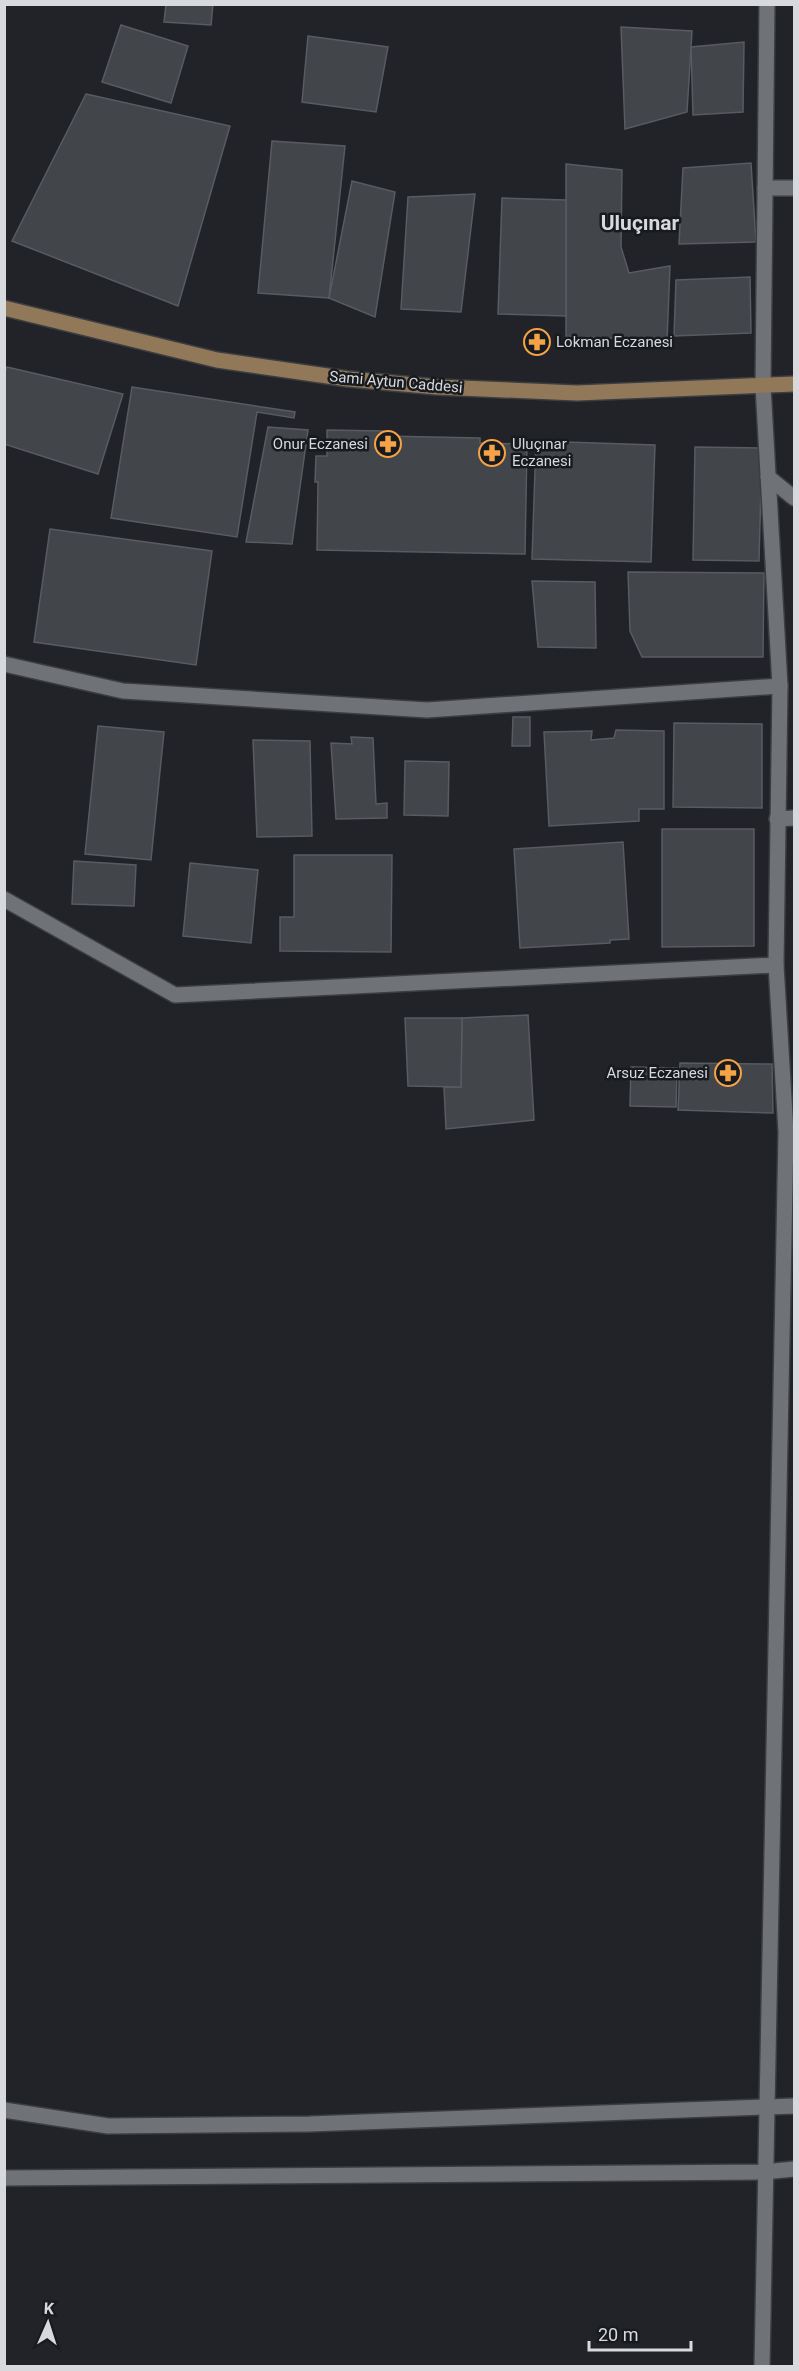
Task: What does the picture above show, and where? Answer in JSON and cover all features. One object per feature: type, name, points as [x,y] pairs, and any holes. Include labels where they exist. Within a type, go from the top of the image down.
[{"type":"main road","name":"Sami Aytun Caddesi","points":[[4,308],[217,360],[348,379],[438,387],[577,393],[795,384]]},
{"type":"street","points":[[762,2367],[766,2107],[790,1135],[776,965],[780,686],[763,386],[767,4]]},
{"type":"street","points":[[765,188],[795,188]]},
{"type":"street","points":[[768,477],[795,498]]},
{"type":"street","points":[[4,664],[123,691],[427,710],[780,686]]},
{"type":"street","points":[[777,819],[795,818]]},
{"type":"street","points":[[4,899],[175,995],[776,965]]},
{"type":"street","points":[[4,2110],[108,2126],[309,2124],[795,2106]]},
{"type":"street","points":[[4,2178],[765,2172],[795,2169]]},
{"type":"building","points":[[166,4],[213,4],[211,25],[164,22]]},
{"type":"building","points":[[121,25],[188,46],[171,103],[102,82]]},
{"type":"building","points":[[621,27],[692,31],[687,112],[625,129]]},
{"type":"building","points":[[308,36],[388,47],[376,112],[302,102]]},
{"type":"building","points":[[744,42],[743,112],[693,115],[691,47]]},
{"type":"building","points":[[86,94],[230,126],[178,306],[12,241]]},
{"type":"building","points":[[272,141],[345,146],[329,298],[258,293]]},
{"type":"building","points":[[751,163],[756,242],[679,244],[683,168]]},
{"type":"building","points":[[566,164],[622,170],[621,247],[629,273],[670,266],[667,341],[566,336]]},
{"type":"building","points":[[352,181],[395,192],[375,317],[329,298]]},
{"type":"building","points":[[475,194],[461,312],[401,309],[408,197]]},
{"type":"building","points":[[502,198],[566,200],[566,316],[498,314]]},
{"type":"building","points":[[750,277],[751,333],[674,336],[676,280]]},
{"type":"building","points":[[7,367],[123,394],[98,474],[4,444],[4,374]]},
{"type":"building","points":[[132,387],[295,412],[294,418],[257,412],[237,537],[111,518]]},
{"type":"building","points":[[268,427],[308,430],[292,544],[246,542]]},
{"type":"building","points":[[327,430],[383,431],[384,436],[480,438],[480,443],[527,444],[525,554],[317,550],[316,456],[327,456]]},
{"type":"building","points":[[536,441],[655,445],[651,562],[532,559]]},
{"type":"building","points":[[695,447],[762,448],[759,561],[693,560]]},
{"type":"building","points":[[50,529],[212,551],[196,665],[34,642]]},
{"type":"building","points":[[628,572],[764,573],[763,657],[642,657],[630,631]]},
{"type":"building","points":[[532,581],[595,582],[596,648],[538,647]]},
{"type":"building","points":[[513,717],[530,717],[530,746],[512,746]]},
{"type":"building","points":[[674,723],[762,724],[762,808],[673,807]]},
{"type":"building","points":[[98,726],[164,732],[151,860],[85,854]]},
{"type":"building","points":[[616,730],[664,731],[664,809],[639,809],[639,821],[549,826],[544,732],[592,731],[591,740],[614,738]]},
{"type":"building","points":[[351,737],[373,738],[376,804],[387,803],[387,818],[336,819],[331,743],[352,744]]},
{"type":"building","points":[[253,740],[310,741],[312,836],[257,837]]},
{"type":"building","points":[[405,761],[449,762],[448,816],[404,815]]},
{"type":"building","points":[[662,829],[754,829],[754,946],[662,947]]},
{"type":"building","points":[[623,842],[629,939],[610,940],[610,943],[520,948],[514,849]]},
{"type":"building","points":[[294,855],[392,855],[391,952],[280,951],[280,917],[294,917]]},
{"type":"building","points":[[74,861],[136,865],[134,906],[72,904]]},
{"type":"building","points":[[190,863],[258,870],[251,943],[183,936]]},
{"type":"building","points":[[528,1015],[534,1120],[446,1129],[444,1087],[461,1087],[462,1018]]},
{"type":"building","points":[[405,1018],[462,1018],[461,1087],[408,1086]]},
{"type":"building","points":[[680,1063],[772,1064],[773,1113],[678,1110]]},
{"type":"building","points":[[631,1067],[677,1068],[676,1107],[630,1106]]},
{"type":"place","name":"Lokman Eczanesi","points":[[537,342]]},
{"type":"place","name":"Onur Eczanesi","points":[[388,444]]},
{"type":"place","name":"Uluçınar Eczanesi","points":[[492,453]]},
{"type":"place","name":"Arsuz Eczanesi","points":[[728,1073]]},
{"type":"district","name":"Uluçınar","points":[[640,223]]}]
